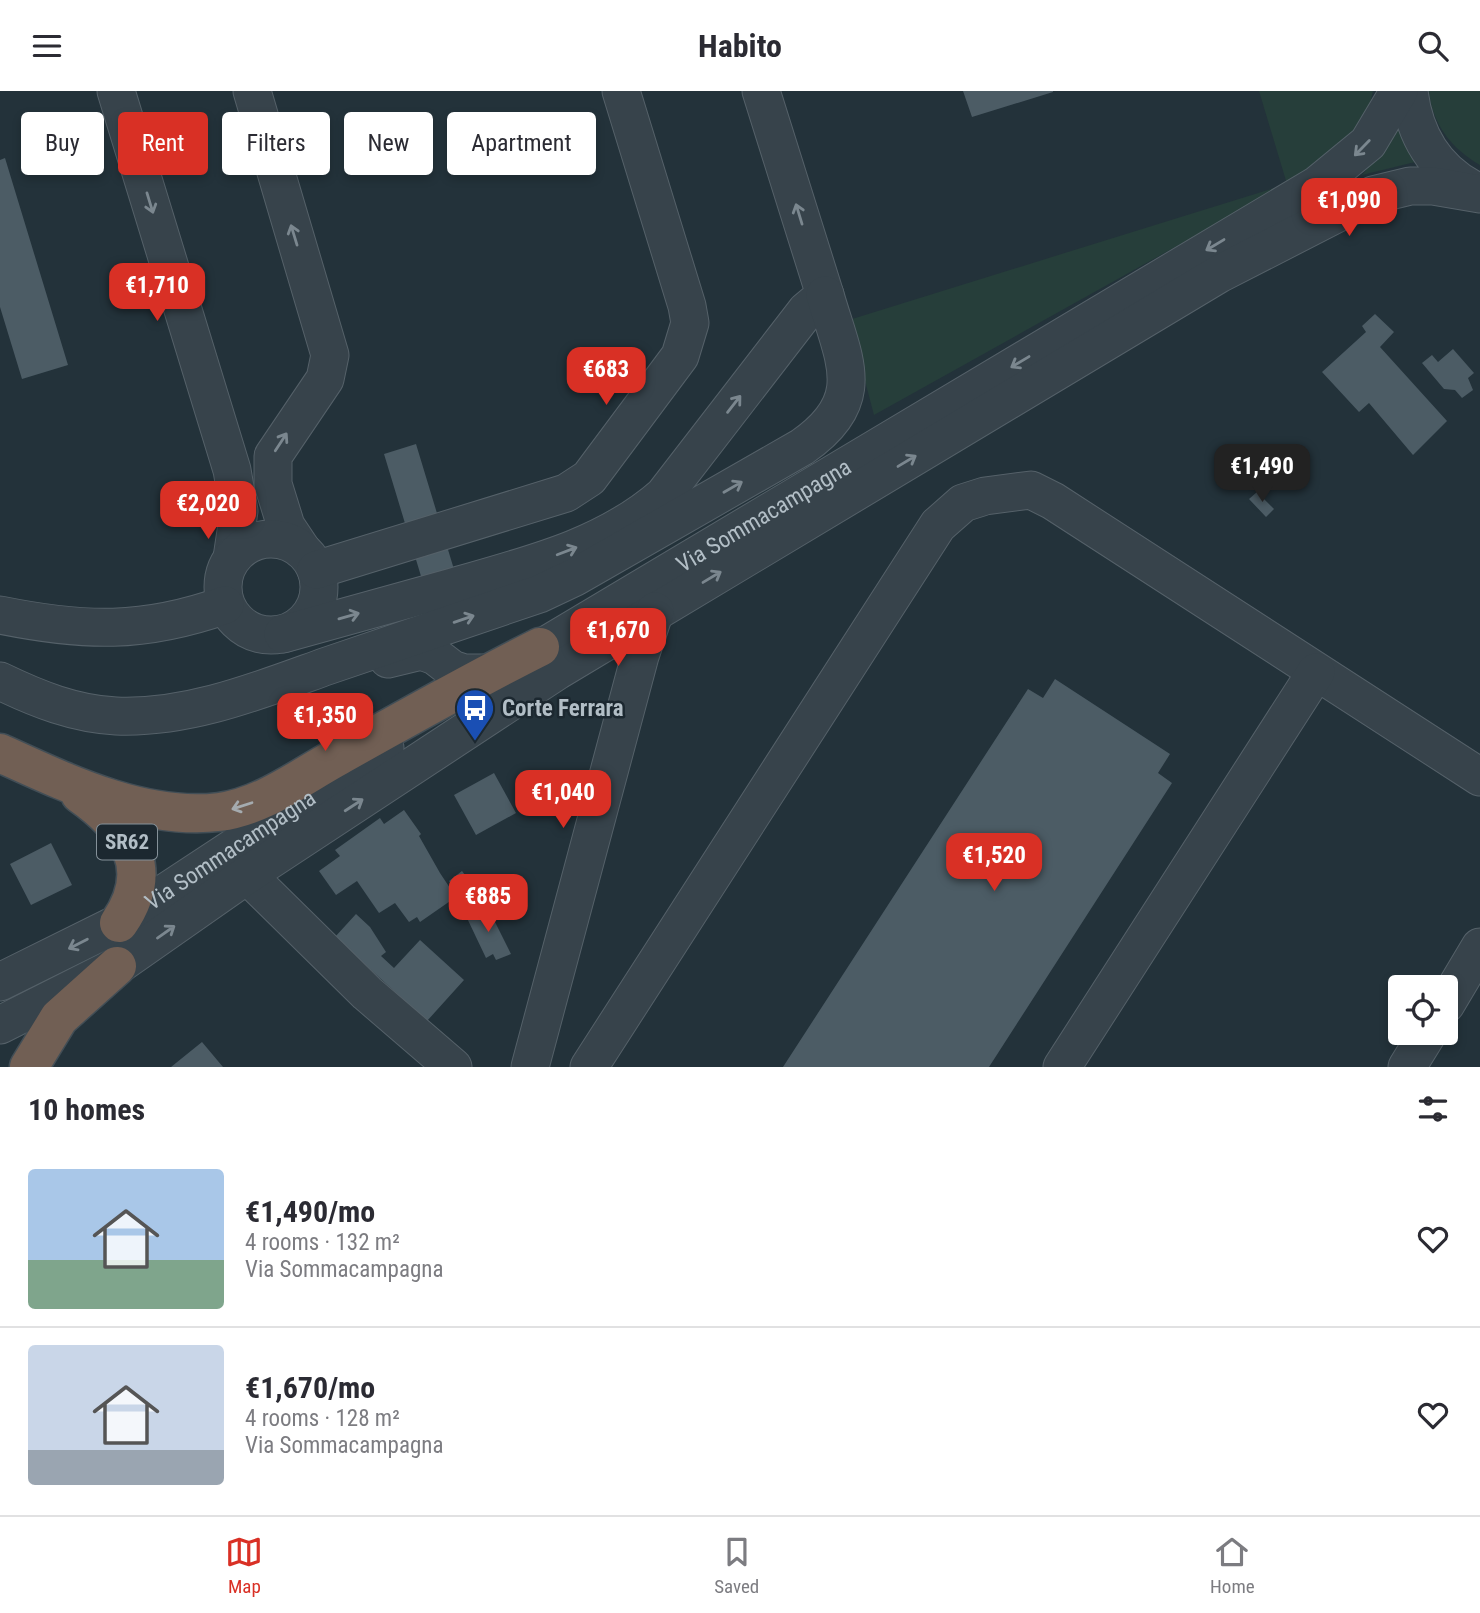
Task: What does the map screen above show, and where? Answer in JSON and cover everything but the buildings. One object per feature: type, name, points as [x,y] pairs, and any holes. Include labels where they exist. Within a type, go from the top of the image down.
[{"type":"highway","name":"SR62","points":[[0,753],[64,782],[163,809],[197,813],[241,807],[540,647]]},
{"type":"highway","name":"SR62","points":[[64,782],[107,814],[131,849],[136,865],[136,891],[119,923]]},
{"type":"highway","points":[[29,1067],[59,1018],[117,966]]},
{"type":"street","points":[[116,91],[232,470],[239,511],[232,558]]},
{"type":"street","points":[[251,91],[330,355],[325,379],[273,456],[271,470],[286,526],[309,560],[320,586],[317,602],[310,616],[298,628],[284,634]]},
{"type":"street","points":[[621,91],[687,306],[690,324],[680,355],[589,478],[566,493],[309,560],[276,539],[259,540],[244,547],[232,558],[224,572],[222,589],[225,605],[243,627],[269,636],[284,634],[540,562],[578,547],[642,514],[664,495],[806,311],[825,295]]},
{"type":"street","points":[[0,681],[42,701],[92,713],[137,716],[184,711],[269,687],[539,594],[575,577],[802,447],[831,425],[844,403],[846,376],[825,295],[761,91]]},
{"type":"street","name":"Via Sommacampagna","points":[[0,982],[119,923],[540,647],[1317,185],[1368,143],[1399,91]]},
{"type":"street","name":"Via Sommacampagna","points":[[1409,91],[1412,117],[1427,148],[1452,179],[1480,193]]},
{"type":"street","name":"Via Sommacampagna","points":[[0,1025],[73,991],[117,966],[247,875],[558,671],[1219,274],[1373,195],[1410,186],[1433,186],[1480,193]]},
{"type":"street","points":[[589,1067],[938,525],[962,503],[985,496],[1031,490],[1053,501],[1480,776]]},
{"type":"street","points":[[0,615],[59,627],[128,628],[164,623],[225,605]]},
{"type":"street","points":[[530,1067],[655,611]]},
{"type":"street","points":[[0,695],[50,718],[69,723],[120,729],[149,728],[247,707],[413,651],[429,652],[452,669],[464,673],[488,673]]},
{"type":"street","points":[[1062,1067],[1316,672]]},
{"type":"street","name":"Via Sommacampagna","points":[[247,875],[367,993],[453,1067]]},
{"type":"street","points":[[1458,984],[1480,947]]},
{"type":"street","points":[[1407,1067],[1421,1045]]},
{"type":"green space","points":[[1259,91],[1373,91],[1353,137],[1288,184],[874,415],[849,320],[1287,184]]},
{"type":"green space","points":[[1429,91],[1480,91],[1480,165],[1470,159],[1445,134],[1434,114]]},
{"type":"green space","points":[[1400,127],[1416,157],[1415,162],[1362,175],[1382,151],[1394,128]]},
{"type":"place","name":"Corte Ferrara","points":[[475,742]]}]
